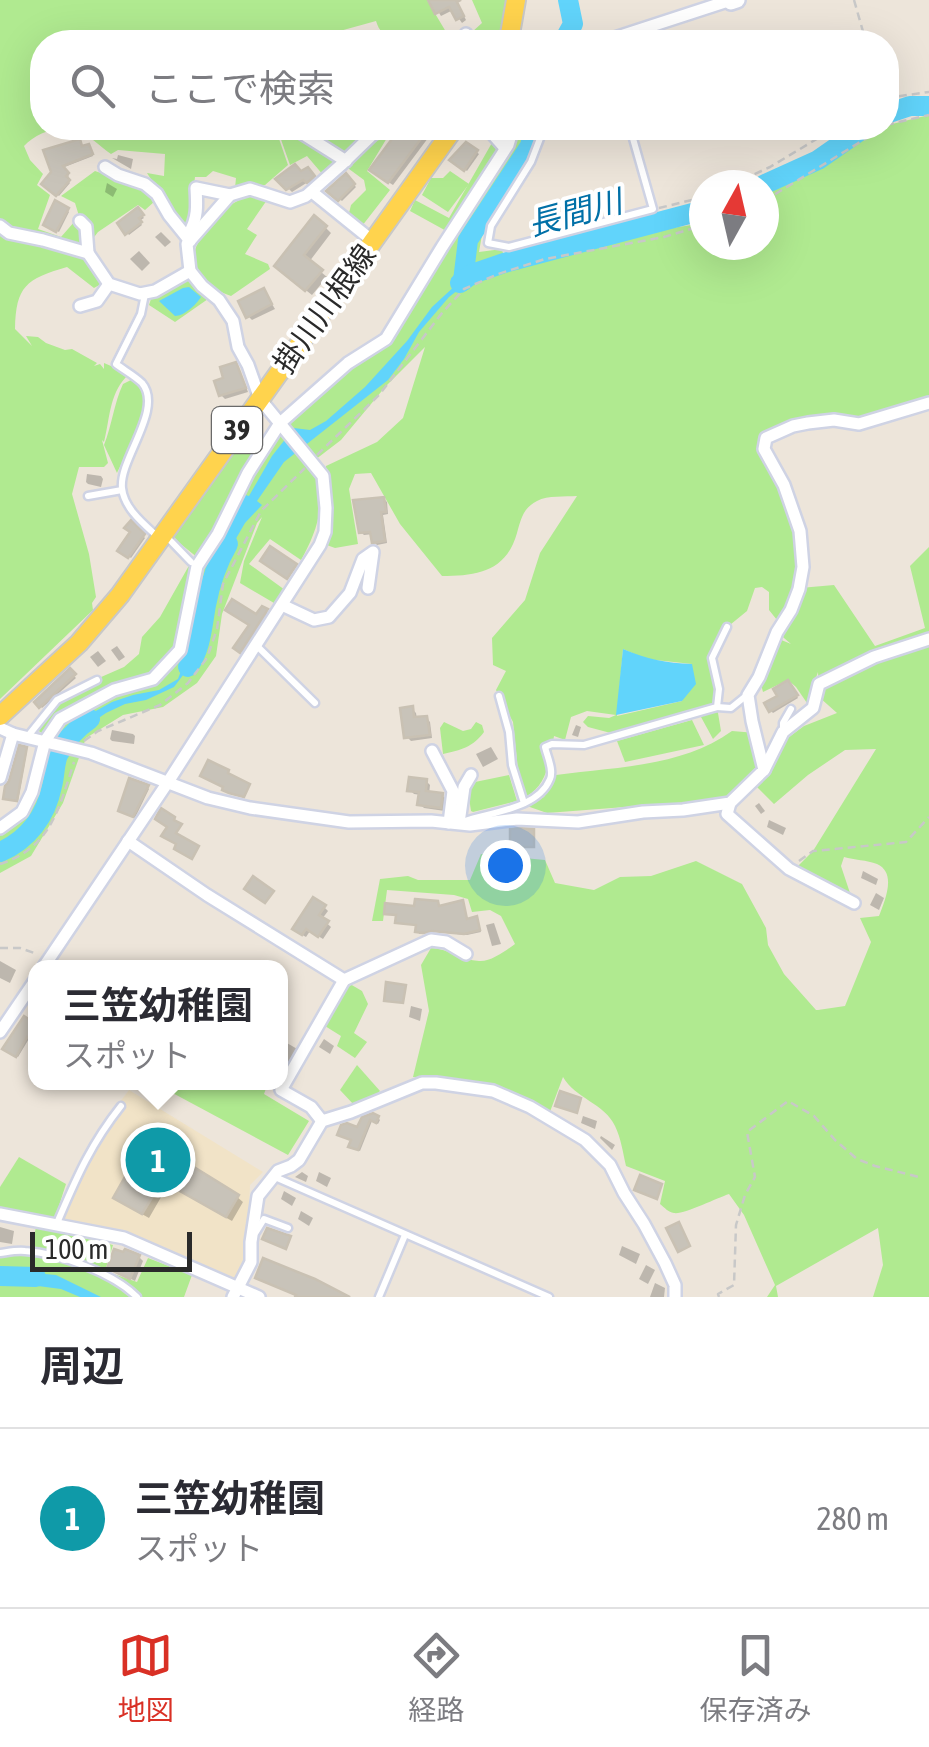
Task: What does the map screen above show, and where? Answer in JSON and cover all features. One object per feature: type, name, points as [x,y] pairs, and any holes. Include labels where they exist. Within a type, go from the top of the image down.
[{"type":"main road","points":[[510,30],[516,0]]},
{"type":"main road","name":"掛川川根線","points":[[0,716],[79,643],[120,595],[446,140]]},
{"type":"street","points":[[642,30],[733,0]]},
{"type":"street","points":[[313,140],[346,161]]},
{"type":"street","points":[[48,960],[168,782],[320,546],[325,532],[323,476],[260,399],[238,346],[233,321],[219,300],[190,271],[187,244],[197,209],[196,188],[230,195],[250,189],[290,202],[312,192],[366,140]]},
{"type":"street","points":[[498,140],[505,148]]},
{"type":"street","points":[[0,828],[22,812],[60,719],[114,690],[153,679],[180,650],[197,566],[280,423],[348,363],[386,338],[508,140]]},
{"type":"street","points":[[104,167],[145,184],[188,239]]},
{"type":"street","points":[[312,192],[374,242]]},
{"type":"street","points":[[188,239],[230,195]]},
{"type":"street","points":[[80,220],[86,227],[88,254],[109,284],[140,294],[155,291],[190,271]]},
{"type":"street","points":[[0,226],[10,233],[88,254]]},
{"type":"street","points":[[80,306],[97,301],[109,284]]},
{"type":"street","points":[[764,770],[748,694],[800,589],[803,567],[800,530],[784,485],[764,448],[766,438],[793,426],[834,420],[859,424],[929,403]]},
{"type":"street","points":[[282,605],[314,620],[328,617],[350,593],[363,559],[374,552],[368,588]]},
{"type":"street","points":[[854,902],[793,870],[727,814],[730,803],[764,770],[783,732],[813,708],[819,684],[874,657],[929,639]]},
{"type":"street","points":[[0,728],[84,751],[208,798],[349,822],[578,822],[730,803]]},
{"type":"street","points":[[0,778],[13,734]]},
{"type":"street","points":[[432,751],[454,791],[454,823]]},
{"type":"street","points":[[454,823],[471,775]]},
{"type":"street","points":[[128,841],[344,980]]},
{"type":"street","points":[[411,933],[416,946]]},
{"type":"street","points":[[288,1078],[344,980],[431,940],[446,942],[466,954]]},
{"type":"street","points":[[0,1032],[28,991]]},
{"type":"street","points":[[236,1292],[251,1262],[258,1196],[278,1170],[299,1160],[322,1121],[422,1083],[436,1082],[493,1092],[530,1107],[585,1140],[610,1164],[665,1263],[675,1297]]},
{"type":"street","points":[[281,1090],[311,1107],[322,1121]]},
{"type":"street","points":[[0,1214],[124,1238],[236,1292],[259,1297]]},
{"type":"lane","points":[[539,140],[531,162],[491,226],[488,243],[509,247],[653,209],[633,140]]},
{"type":"lane","points":[[145,293],[141,314],[116,364],[142,382],[147,412],[123,477],[122,490],[132,512],[190,562]]},
{"type":"lane","points":[[88,496],[122,490]]},
{"type":"lane","points":[[717,708],[712,658],[726,627]]},
{"type":"lane","points":[[256,645],[315,704]]},
{"type":"lane","points":[[28,737],[57,700],[97,680]]},
{"type":"lane","points":[[454,823],[524,804],[538,794],[551,778],[545,747],[584,746],[717,708],[730,708],[748,694]]},
{"type":"lane","points":[[499,696],[524,804]]},
{"type":"lane","points":[[783,732],[791,710]]},
{"type":"lane","points":[[57,1224],[84,1161],[121,1106]]},
{"type":"lane","points":[[273,1176],[549,1297]]},
{"type":"lane","points":[[251,1242],[264,1220],[288,1228]]},
{"type":"lane","points":[[379,1297],[404,1235]]},
{"type":"lane","points":[[0,1253],[26,1251],[78,1262],[137,1297]]},
{"type":"path","points":[[854,0],[863,30]]},
{"type":"path","points":[[899,96],[929,92]]},
{"type":"path","points":[[899,122],[929,115]]},
{"type":"path","points":[[765,170],[816,140]]},
{"type":"path","points":[[779,192],[862,140]]},
{"type":"path","points":[[653,209],[689,201]]},
{"type":"path","points":[[0,864],[18,858],[40,841],[59,810],[84,751],[83,742],[98,731],[160,705],[188,684],[207,658],[217,629],[223,584],[261,511],[378,395],[464,289],[545,259],[664,238],[689,230]]},
{"type":"path","points":[[793,870],[802,856],[812,851],[906,842],[929,818]]},
{"type":"path","points":[[0,948],[20,948],[41,960]]},
{"type":"path","points":[[719,1297],[718,1294],[734,1286],[736,1225],[755,1177],[747,1132],[788,1102],[814,1116],[856,1158],[919,1177]]},
{"type":"shaded area","points":[[129,1090],[263,1172],[250,1185],[247,1264],[239,1283],[141,1242],[57,1224],[104,1123]]},
{"type":"green space","points":[[0,0],[427,0],[445,30],[380,30],[376,21],[343,30],[30,30],[31,140],[24,146],[43,174],[37,185],[50,195],[38,229],[61,237],[75,221],[83,224],[83,235],[108,280],[94,288],[67,267],[42,276],[21,294],[15,329],[32,346],[26,336],[72,349],[97,363],[94,366],[100,364],[104,369],[104,363],[115,363],[126,377],[113,399],[102,440],[108,463],[104,467],[79,467],[72,494],[89,554],[96,597],[93,610],[0,699]]},
{"type":"green space","points":[[472,0],[505,0],[506,18],[502,30],[474,30],[482,23]]},
{"type":"green space","points":[[929,115],[929,402],[859,424],[834,420],[764,438],[795,517],[800,588],[834,585],[875,646],[925,628],[910,566],[929,547],[929,1297],[873,1297],[883,1265],[878,1228],[776,1286],[778,1297],[767,1297],[775,1285],[744,1215],[729,1194],[685,1211],[667,1210],[660,1204],[665,1181],[626,1166],[619,1135],[610,1118],[563,1077],[548,1117],[519,1102],[445,1077],[413,1077],[429,1011],[421,965],[431,948],[484,961],[515,944],[501,916],[490,910],[472,912],[468,899],[454,895],[387,890],[383,921],[372,921],[380,879],[408,876],[418,880],[470,880],[481,854],[545,860],[555,883],[594,890],[620,877],[651,876],[696,861],[742,884],[766,928],[768,945],[784,974],[816,1010],[845,1006],[871,942],[860,918],[879,916],[888,887],[883,868],[844,857],[841,866],[852,899],[795,869],[813,851],[876,749],[845,750],[774,804],[757,787],[781,743],[804,726],[837,713],[819,697],[818,672],[807,703],[788,680],[763,692],[759,677],[779,639],[791,644],[777,632],[781,625],[769,610],[769,592],[762,587],[755,588],[747,611],[725,629],[713,655],[721,731],[713,739],[695,712],[622,736],[588,727],[583,722],[588,716],[616,715],[587,711],[571,717],[565,740],[554,736],[544,778],[527,796],[519,780],[513,722],[496,690],[506,671],[493,665],[492,638],[525,600],[540,553],[577,496],[546,498],[529,507],[512,546],[498,564],[478,573],[442,576],[400,524],[371,473],[355,474],[349,489],[358,544],[335,548],[324,544],[328,529],[326,466],[377,442],[403,418],[425,347],[341,440],[307,466],[315,476],[320,500],[317,525],[301,560],[270,539],[249,564],[285,590],[274,603],[240,583],[244,561],[262,517],[222,614],[216,656],[197,683],[163,707],[123,715],[86,738],[63,803],[31,856],[0,873],[0,822],[10,817],[23,799],[37,740],[43,734],[36,729],[60,695],[124,667],[139,654],[142,637],[160,617],[191,562],[198,558],[172,537],[242,436],[257,458],[318,388],[385,332],[450,233],[410,211],[415,200],[449,218],[493,141],[507,146],[510,140],[541,140],[531,162],[483,229],[479,252],[502,249],[505,262],[596,240],[689,225],[689,260],[779,260],[779,186],[859,140],[899,140],[899,122]],"holes":[[[623,649],[646,659],[692,664],[682,701],[617,716]]]},
{"type":"green space","points":[[93,140],[279,140],[288,165],[265,185],[235,188],[236,178],[213,171],[206,177],[195,177],[199,201],[184,231],[147,173],[164,176],[165,154],[118,150],[111,154]]},
{"type":"green space","points":[[281,140],[359,140],[324,176],[307,156],[290,165]]},
{"type":"green space","points":[[378,140],[386,140],[367,171],[390,190],[362,226],[348,217],[351,205],[366,190],[364,180],[345,166]]},
{"type":"green space","points":[[95,171],[141,187],[155,201],[145,210],[138,205],[98,232],[88,245],[75,203],[61,196]]},
{"type":"green space","points":[[450,171],[469,184],[448,212],[422,195],[431,178],[443,178]]},
{"type":"green space","points":[[252,196],[267,200],[247,229],[257,235],[245,254],[268,264],[270,269],[231,296],[216,290],[198,273],[195,250],[221,213]]},
{"type":"green space","points":[[192,280],[208,299],[175,322],[149,305],[152,296]]},
{"type":"green space","points":[[131,380],[140,388],[143,411],[135,438],[117,473],[104,445],[120,391]]},
{"type":"green space","points":[[692,720],[704,745],[625,762],[617,741]]},
{"type":"green space","points":[[444,722],[463,731],[476,722],[484,732],[466,747],[443,754],[440,728]]},
{"type":"green space","points":[[732,731],[756,733],[764,770],[736,795],[547,813],[527,806],[544,797],[556,775],[670,759],[713,743]]},
{"type":"green space","points":[[509,775],[517,801],[471,811],[468,791],[475,782]]},
{"type":"green space","points":[[350,984],[362,991],[368,1004],[354,1033],[367,1042],[355,1058],[337,1046],[341,1036],[325,1026]]},
{"type":"green space","points":[[357,1065],[380,1091],[355,1106],[340,1090]]},
{"type":"green space","points":[[167,1090],[265,1090],[264,1094],[309,1121],[288,1155]]},
{"type":"green space","points":[[19,1157],[66,1184],[54,1221],[0,1210],[0,1187]]},
{"type":"green space","points":[[36,1227],[113,1245],[105,1271],[137,1282],[148,1258],[192,1275],[184,1297],[142,1297],[134,1292],[139,1297],[0,1297],[0,1254],[24,1253],[71,1262],[31,1250]]},
{"type":"water","points":[[489,266],[449,297],[419,332],[388,380],[284,462],[257,501],[262,505],[245,523],[219,568],[211,570],[242,494],[249,496],[294,428],[310,430],[326,421],[365,387],[432,307],[469,273]]},
{"type":"water","points":[[189,287],[201,297],[182,314],[175,316],[159,301],[183,288]]},
{"type":"water","points":[[208,598],[196,658],[174,687],[106,713],[74,739],[57,735],[112,702],[159,690],[178,679],[196,640]]},
{"type":"water","points":[[623,649],[657,660],[692,664],[696,684],[682,701],[616,715]]},
{"type":"water","points":[[11,1271],[56,1275],[101,1297],[80,1297],[61,1289],[7,1282],[12,1278]]},
{"type":"building","points":[[428,0],[461,0],[457,2],[464,16],[456,20],[449,7],[435,14]]},
{"type":"building","points":[[80,140],[82,146],[89,144],[93,154],[63,166],[70,180],[56,196],[41,184],[51,172],[43,150]]},
{"type":"building","points":[[391,140],[420,140],[388,183],[369,170]]},
{"type":"building","points":[[466,142],[478,150],[464,171],[449,160]]},
{"type":"building","points":[[295,164],[301,171],[308,167],[315,176],[286,190],[275,179]]},
{"type":"building","points":[[346,173],[355,184],[338,201],[326,191]]},
{"type":"building","points":[[55,200],[69,208],[56,232],[43,225]]},
{"type":"building","points":[[138,207],[144,215],[139,218],[142,222],[125,235],[117,223]]},
{"type":"building","points":[[314,215],[327,226],[304,255],[323,270],[305,291],[274,266]]},
{"type":"building","points":[[264,288],[272,304],[246,318],[238,301]]},
{"type":"building","points":[[236,362],[246,388],[219,396],[214,381],[223,378],[220,367]]},
{"type":"building","points":[[384,497],[386,512],[381,512],[385,541],[372,543],[370,532],[359,533],[353,500]]},
{"type":"building","points":[[131,520],[145,534],[128,558],[117,551],[130,532],[124,528]]},
{"type":"building","points":[[270,546],[297,564],[287,579],[260,561]]},
{"type":"building","points":[[232,599],[256,614],[262,606],[268,609],[240,653],[233,648],[249,625],[225,610]]},
{"type":"building","points":[[70,668],[76,674],[39,708],[34,702]]},
{"type":"building","points":[[788,680],[798,695],[769,712],[764,703],[777,696],[773,689]]},
{"type":"building","points":[[413,706],[414,717],[427,716],[430,735],[404,738],[400,708]]},
{"type":"building","points":[[19,745],[27,747],[17,801],[3,799],[5,786]]},
{"type":"building","points":[[208,760],[250,784],[244,797],[222,790],[223,787],[200,776]]},
{"type":"building","points":[[409,777],[427,779],[426,791],[443,793],[441,808],[417,805],[419,792],[407,791]]},
{"type":"building","points":[[129,778],[149,785],[133,817],[118,811]]},
{"type":"building","points":[[161,808],[182,824],[176,833],[199,846],[192,859],[161,836],[167,827],[155,819]]},
{"type":"building","points":[[510,829],[534,829],[534,847],[510,847]]},
{"type":"building","points":[[253,876],[274,891],[265,903],[244,889]]},
{"type":"building","points":[[313,897],[326,905],[319,915],[329,921],[318,937],[306,929],[302,935],[292,929]]},
{"type":"building","points":[[415,899],[438,901],[439,906],[463,900],[467,919],[477,916],[480,930],[464,934],[415,932],[416,925],[395,923],[396,915],[384,914],[385,903],[414,906]]},
{"type":"building","points":[[386,982],[406,985],[403,1003],[384,1001]]},
{"type":"building","points":[[24,1016],[28,1019],[28,1038],[16,1057],[2,1049]]},
{"type":"building","points":[[560,1091],[581,1098],[577,1113],[555,1106]]},
{"type":"building","points":[[373,1113],[379,1116],[376,1123],[370,1120],[358,1150],[348,1147],[351,1140],[337,1135],[341,1125],[357,1127],[362,1117]]},
{"type":"building","points":[[147,1138],[239,1195],[226,1217],[162,1181],[142,1214],[113,1198]]},
{"type":"building","points":[[640,1175],[662,1184],[657,1199],[634,1190]]},
{"type":"building","points":[[679,1222],[690,1246],[678,1252],[666,1228]]},
{"type":"building","points":[[267,1228],[291,1236],[286,1249],[262,1239]]},
{"type":"building","points":[[114,1249],[140,1255],[130,1279],[107,1268]]},
{"type":"building","points":[[263,1258],[350,1297],[295,1297],[255,1278]]},
{"type":"waterway","points":[[568,0],[573,24],[570,30]]},
{"type":"waterway","name":"長間川","points":[[899,110],[929,106]]},
{"type":"waterway","points":[[463,281],[468,240],[531,140]]},
{"type":"waterway","name":"長間川","points":[[779,178],[818,160],[847,140]]},
{"type":"waterway","name":"長間川","points":[[460,283],[472,274],[504,263],[689,214]]},
{"type":"waterway","points":[[188,667],[198,645],[212,581],[228,544]]},
{"type":"waterway","points":[[0,852],[19,841],[40,817],[49,797],[58,755],[90,719]]},
{"type":"waterway","points":[[0,1276],[36,1277]]},
{"type":"place","name":"三笠幼稚園","points":[[158,1160]]}]
